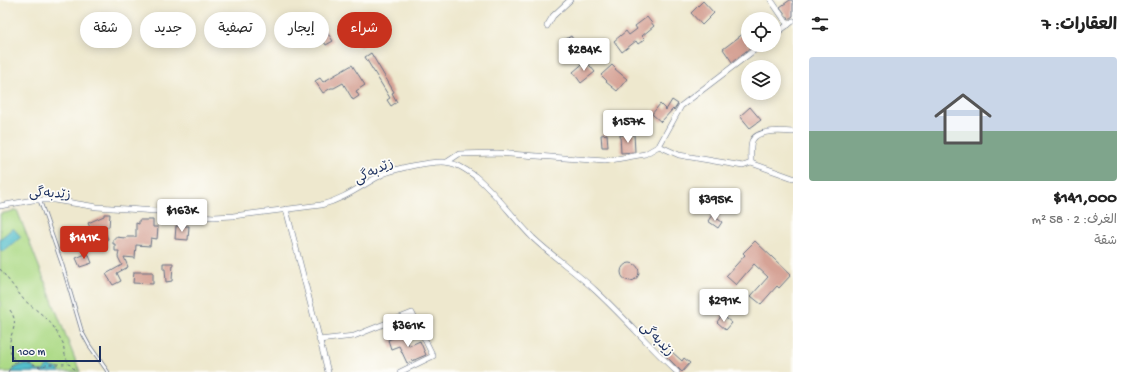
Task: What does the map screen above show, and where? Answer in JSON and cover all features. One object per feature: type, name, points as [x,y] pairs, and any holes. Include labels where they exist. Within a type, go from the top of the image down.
[{"type":"street","points":[[548,26],[553,16],[570,0]]},
{"type":"street","points":[[770,0],[788,25]]},
{"type":"street","points":[[781,30],[793,21]]},
{"type":"street","points":[[447,162],[459,154],[497,153],[604,161],[645,154],[659,146],[681,106],[752,52]]},
{"type":"street","points":[[751,163],[752,142],[756,135],[762,132],[793,132]]},
{"type":"street","points":[[659,146],[679,155],[743,166],[751,163],[793,178]]},
{"type":"street","name":"زێدبەگی","points":[[0,206],[23,201],[54,200],[97,207],[156,211],[205,217],[233,216],[321,205],[338,200],[383,174],[394,170],[437,162],[447,162],[461,167],[481,182],[534,239],[596,291],[677,372]]},
{"type":"street","points":[[286,209],[328,372]]},
{"type":"street","points":[[320,340],[354,336],[412,313],[433,356],[400,372]]},
{"type":"lane","points":[[40,200],[62,264],[82,332],[96,356],[108,372]]},
{"type":"path","points":[[0,269],[24,300],[45,317],[53,326],[63,343],[69,364],[75,372]]},
{"type":"path","points":[[10,310],[14,322],[14,328],[10,346],[15,364]]},
{"type":"path","points":[[8,372],[11,367],[21,361],[27,361],[40,367],[48,364],[69,364]]},
{"type":"green space","points":[[17,210],[80,372],[0,372],[0,214]]},
{"type":"water","points":[[13,228],[21,237],[2,252],[0,249],[0,239]]},
{"type":"water","points":[[22,365],[29,365],[38,371],[43,371],[48,366],[58,369],[60,372],[12,372],[15,368]]},
{"type":"building","points":[[790,0],[793,2],[793,16],[789,19],[780,7]]},
{"type":"building","points":[[703,1],[714,13],[702,25],[691,13]]},
{"type":"building","points":[[647,17],[654,26],[642,36],[645,39],[638,44],[636,41],[622,52],[614,41],[626,31],[629,35],[637,29],[635,26]]},
{"type":"building","points":[[329,35],[333,41],[329,43]]},
{"type":"building","points":[[741,35],[741,52],[745,52],[732,62],[723,49]]},
{"type":"building","points":[[571,36],[580,51],[570,57],[561,42]]},
{"type":"building","points":[[371,53],[394,92],[392,93],[397,102],[391,106],[387,100],[390,98],[365,57]]},
{"type":"building","points":[[586,61],[595,72],[581,83],[573,72]]},
{"type":"building","points":[[352,65],[365,85],[356,91],[359,96],[353,100],[343,83],[323,93],[315,81],[320,78],[323,82]]},
{"type":"building","points":[[612,65],[627,79],[617,91],[606,82],[607,81],[601,75]]},
{"type":"building","points":[[672,100],[678,104],[674,110],[673,109],[661,122],[652,114],[660,104],[666,110]]},
{"type":"building","points":[[750,107],[761,120],[750,128],[740,116]]},
{"type":"building","points":[[607,134],[608,147],[602,147],[601,135]]},
{"type":"building","points":[[634,134],[635,152],[621,153],[620,135]]},
{"type":"building","points":[[104,214],[110,214],[109,227],[103,227],[108,239],[97,244],[88,223],[104,216]]},
{"type":"building","points":[[712,215],[722,222],[718,228],[708,221]]},
{"type":"building","points":[[139,220],[153,220],[153,227],[158,227],[157,239],[151,238],[150,246],[136,245],[135,258],[124,257],[128,267],[117,273],[121,281],[113,285],[106,274],[122,265],[118,257],[119,251],[115,251],[113,239],[115,239],[115,237],[136,237],[136,223],[139,224]]},
{"type":"building","points":[[176,226],[189,226],[188,240],[175,239]]},
{"type":"building","points":[[755,241],[791,275],[779,288],[777,286],[761,304],[751,296],[768,277],[754,264],[736,285],[726,276],[745,255],[743,253]]},
{"type":"building","points":[[88,253],[92,263],[80,267],[76,258]]},
{"type":"building","points":[[163,263],[173,263],[172,281],[166,282]]},
{"type":"building","points":[[630,263],[636,266],[639,272],[636,278],[630,281],[624,278],[621,272],[624,266]]},
{"type":"building","points":[[134,272],[153,272],[153,284],[133,283]]},
{"type":"building","points":[[722,315],[732,323],[726,330],[717,322]]},
{"type":"building","points":[[404,333],[409,346],[420,341],[426,355],[407,363],[399,346],[391,349],[388,340]]},
{"type":"building","points":[[671,351],[682,361],[684,358],[690,363],[682,372],[666,356]]}]
